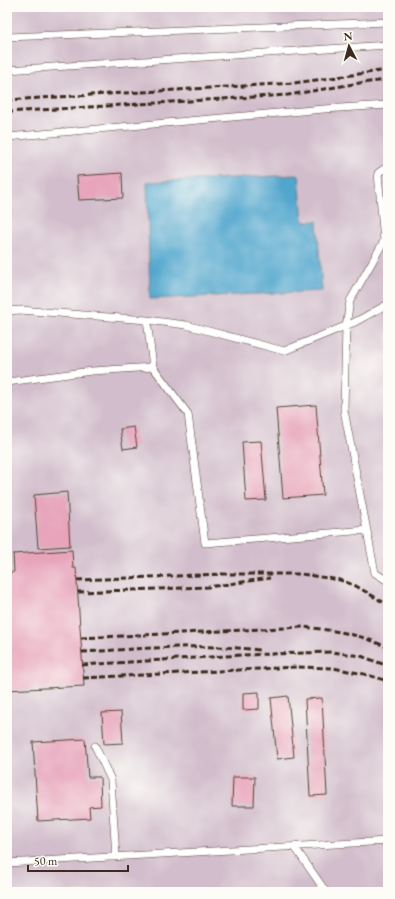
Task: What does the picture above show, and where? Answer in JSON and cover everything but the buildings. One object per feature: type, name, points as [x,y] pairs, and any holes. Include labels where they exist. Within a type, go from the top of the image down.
[{"type":"lane","points":[[7,37],[388,22]]},
{"type":"lane","points":[[7,70],[388,45]]},
{"type":"lane","points":[[7,137],[324,109],[388,105]]},
{"type":"lane","points":[[388,166],[378,173],[384,241],[350,301],[346,326],[344,410],[376,573],[388,581]]},
{"type":"lane","points":[[7,311],[20,310],[186,324],[284,351],[346,326],[388,304]]},
{"type":"lane","points":[[147,320],[154,367],[188,414],[205,543],[367,530]]},
{"type":"lane","points":[[7,382],[92,371],[154,367]]},
{"type":"lane","points":[[95,746],[111,780],[116,857]]},
{"type":"lane","points":[[7,863],[388,841]]},
{"type":"lane","points":[[294,846],[326,892]]},
{"type":"shaded area","points":[[7,7],[388,7],[388,892],[7,892]]},
{"type":"water","points":[[299,175],[303,222],[317,221],[322,291],[150,299],[147,182]]},
{"type":"railway","points":[[7,100],[294,83],[388,70]]},
{"type":"railway","points":[[7,112],[288,95],[388,80]]},
{"type":"railway","points":[[77,580],[222,574],[301,574],[340,580],[356,586],[388,605]]},
{"type":"railway","points":[[78,592],[208,587],[270,578]]},
{"type":"railway","points":[[81,638],[303,627],[336,631],[357,636],[388,648]]},
{"type":"railway","points":[[82,652],[193,647],[259,650]]},
{"type":"railway","points":[[82,665],[242,655],[332,652],[361,656],[388,666]]},
{"type":"railway","points":[[83,678],[297,667],[333,668],[364,674],[388,681]]}]
